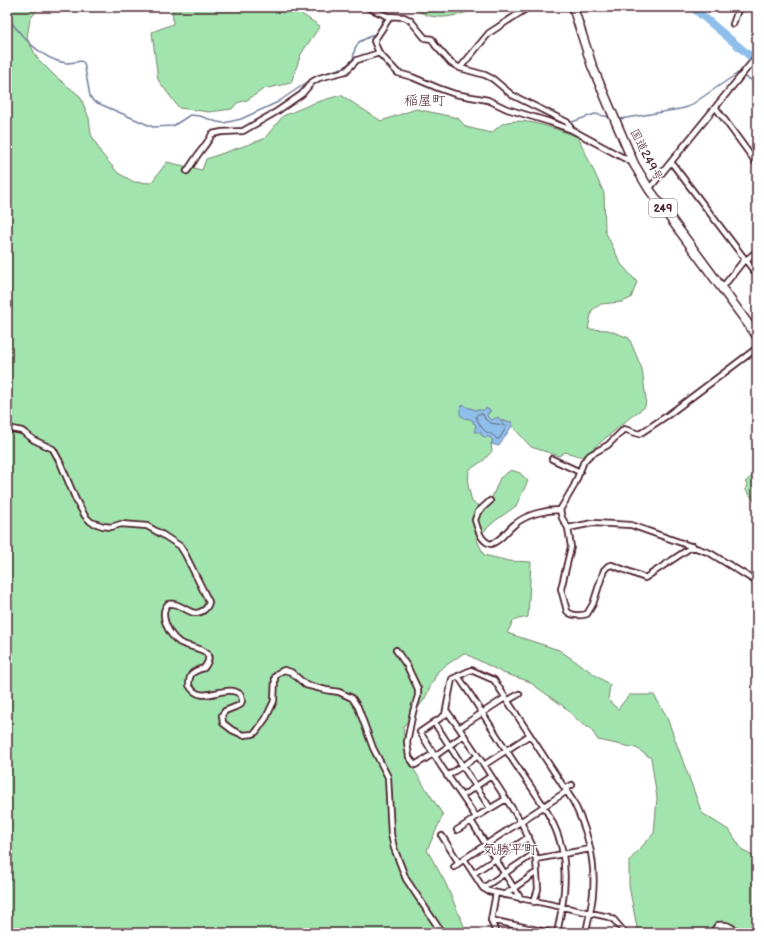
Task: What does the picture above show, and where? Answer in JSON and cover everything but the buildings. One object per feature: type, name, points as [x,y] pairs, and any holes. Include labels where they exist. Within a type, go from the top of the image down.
[{"type":"highway","name":"国道249号","points":[[573,7],[588,56],[634,164],[649,189],[757,336]]},
{"type":"street","points":[[367,7],[387,16],[404,17],[410,20],[427,38],[432,39],[435,45],[451,63],[460,68],[485,75],[493,79],[512,95],[570,126],[634,164]]},
{"type":"street","points":[[460,68],[489,32],[529,7]]},
{"type":"street","points":[[733,24],[739,7]]},
{"type":"street","points":[[387,16],[374,41],[379,53],[398,73],[412,76],[455,94],[488,100],[507,110],[570,126]]},
{"type":"street","points":[[187,171],[203,147],[208,143],[212,134],[243,131],[276,112],[302,94],[312,82],[319,78],[346,71],[357,60],[379,53]]},
{"type":"street","points":[[649,189],[757,56]]},
{"type":"street","points":[[716,108],[757,164]]},
{"type":"street","points":[[671,162],[757,275]]},
{"type":"street","points":[[722,288],[746,259],[757,251]]},
{"type":"street","points":[[693,546],[645,578],[612,565],[608,566],[604,570],[590,611],[584,615],[577,615],[567,611],[561,589],[571,547],[568,528],[562,518],[560,510],[574,486],[584,461],[590,455],[608,445],[621,431],[624,430],[639,434],[642,433],[757,348]]},
{"type":"street","points":[[7,428],[22,431],[34,440],[53,450],[60,462],[76,500],[85,516],[91,522],[111,527],[121,524],[147,526],[180,546],[209,604],[206,609],[200,613],[194,614],[174,604],[168,604],[164,610],[164,621],[178,641],[204,650],[208,655],[209,660],[204,668],[195,670],[190,676],[189,685],[194,692],[199,694],[210,694],[231,690],[241,695],[242,701],[240,705],[225,711],[222,714],[223,723],[228,728],[246,736],[254,734],[260,729],[269,714],[274,701],[275,677],[278,673],[284,670],[291,672],[306,685],[339,692],[352,698],[358,707],[373,748],[388,777],[391,834],[394,848],[406,879],[442,933]]},
{"type":"street","points":[[552,459],[580,472]]},
{"type":"street","points":[[490,501],[478,512],[475,520],[484,541],[491,544],[501,539],[515,524],[539,513],[549,510],[560,510]]},
{"type":"street","points":[[568,528],[593,524],[631,524],[710,553],[757,582]]},
{"type":"street","points":[[396,650],[408,666],[418,689],[418,696],[407,742],[409,757],[414,765],[434,755],[464,735]]},
{"type":"street","points":[[476,817],[447,776],[420,732],[445,715],[452,679],[471,670],[493,680],[566,790],[581,816],[590,849],[593,870],[593,893],[586,933]]},
{"type":"street","points":[[458,676],[544,806],[556,831],[563,854],[565,885],[562,908],[556,933]]},
{"type":"street","points":[[459,728],[506,699],[519,694]]},
{"type":"street","points":[[446,710],[484,765],[529,837],[536,859],[538,889],[534,902]]},
{"type":"street","points":[[434,722],[490,808]]},
{"type":"street","points":[[484,765],[530,735]]},
{"type":"street","points":[[447,776],[478,756]]},
{"type":"street","points":[[462,796],[491,776]]},
{"type":"street","points":[[454,867],[544,806],[572,785]]},
{"type":"street","points":[[457,830],[506,799]]},
{"type":"street","points":[[472,821],[521,899]]},
{"type":"street","points":[[442,836],[458,863]]},
{"type":"street","points":[[474,873],[529,837]]},
{"type":"street","points":[[536,859],[590,849]]},
{"type":"street","points":[[483,888],[535,853]]},
{"type":"street","points":[[464,859],[483,888],[488,891],[562,908],[590,912],[611,918],[625,933]]},
{"type":"street","points":[[504,895],[534,874],[537,874]]},
{"type":"street","points":[[496,894],[491,920],[496,933]]},
{"type":"street","points":[[491,920],[552,933]]},
{"type":"street","points":[[712,933],[718,925],[725,924],[735,930],[734,933]]},
{"type":"green space","points":[[7,7],[40,7],[30,19],[27,38],[37,58],[55,76],[80,96],[89,118],[91,134],[101,153],[118,173],[134,182],[151,183],[167,162],[202,170],[206,159],[264,139],[283,116],[314,103],[341,95],[381,121],[416,109],[458,118],[466,127],[491,133],[504,123],[521,121],[541,125],[578,137],[604,193],[605,231],[621,264],[637,282],[631,298],[622,302],[601,304],[592,310],[588,329],[608,330],[629,338],[642,369],[646,399],[645,407],[583,457],[565,452],[559,456],[531,447],[512,426],[512,422],[491,420],[487,416],[491,411],[475,410],[468,408],[464,404],[460,408],[467,418],[471,419],[476,425],[476,429],[493,440],[491,444],[492,451],[484,460],[469,470],[468,485],[472,502],[477,505],[488,507],[500,478],[511,470],[520,473],[528,481],[516,506],[495,521],[476,538],[484,555],[509,561],[531,562],[528,617],[514,620],[507,633],[559,650],[610,685],[608,700],[618,709],[629,695],[654,695],[666,715],[702,813],[730,831],[743,851],[757,858],[757,933],[638,933],[629,886],[629,861],[654,833],[657,798],[651,758],[636,748],[598,740],[590,728],[583,725],[563,706],[528,681],[503,673],[464,653],[438,671],[424,700],[403,727],[407,759],[443,815],[427,850],[445,882],[467,933],[7,933]]},
{"type":"green space","points":[[172,7],[295,7],[303,15],[320,26],[301,54],[291,83],[264,89],[247,100],[237,103],[232,109],[209,112],[179,108],[158,80],[152,32],[173,24]]},
{"type":"green space","points":[[410,7],[481,7],[462,14],[436,17],[422,13]]},
{"type":"green space","points":[[757,472],[757,504],[745,489],[748,486],[745,482]]},
{"type":"water","points":[[464,404],[468,408],[475,410],[484,410],[486,408],[491,411],[487,416],[491,420],[498,417],[501,421],[512,422],[512,426],[499,446],[491,444],[493,440],[488,436],[486,438],[481,435],[481,432],[474,432],[476,425],[473,423],[474,421],[467,418],[466,419],[460,415],[460,408]]},
{"type":"waterway","points":[[692,7],[757,62]]},
{"type":"waterway","points":[[7,17],[32,46],[48,57],[66,63],[81,61],[84,63],[90,96],[93,101],[153,127],[173,126],[190,115],[200,116],[224,123],[241,119],[278,102],[316,76],[345,67],[353,59],[355,48],[359,42],[377,33],[385,15]]},
{"type":"waterway","points":[[407,16],[415,21],[425,34]]},
{"type":"waterway","points":[[437,50],[447,62]]},
{"type":"waterway","points":[[459,70],[487,79],[511,97],[563,123]]},
{"type":"waterway","points":[[620,119],[688,107],[738,73],[757,83]]},
{"type":"waterway","points":[[569,123],[595,114],[609,117]]},
{"type":"district","name":"稲屋町","points":[[425,100]]},
{"type":"district","name":"気勝平町","points":[[510,849]]}]
